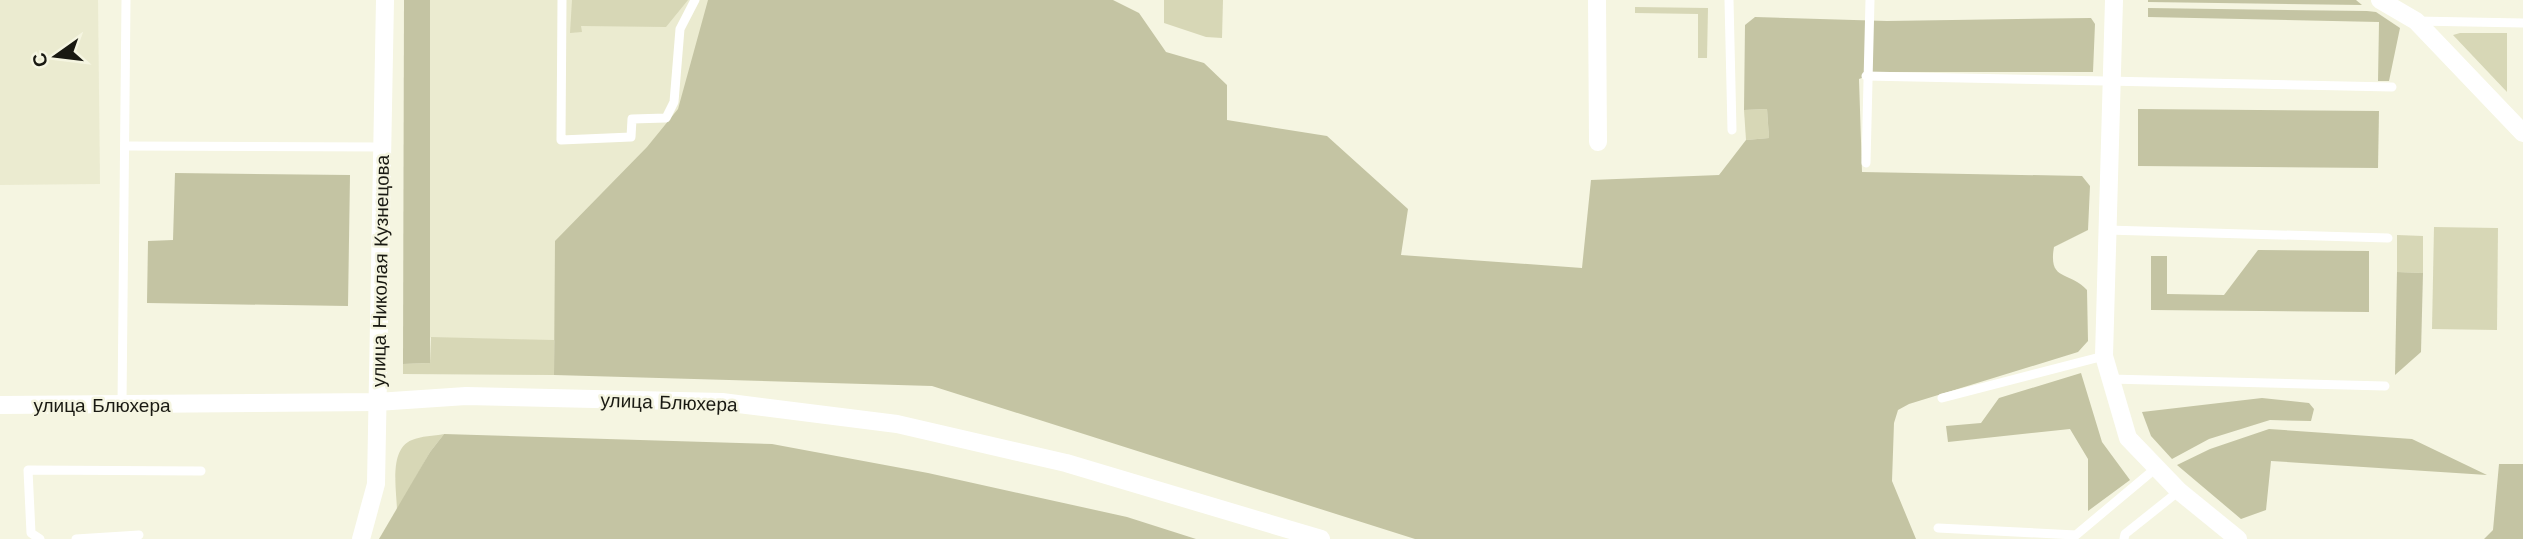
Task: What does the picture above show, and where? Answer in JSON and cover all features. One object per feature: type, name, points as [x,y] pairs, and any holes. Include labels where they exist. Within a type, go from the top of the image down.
[{"type":"street","name":"улица Николая Кузнецова","points":[[361,539],[376,484],[385,0]]},
{"type":"street","points":[[1597,0],[1598,142]]},
{"type":"street","points":[[2114,0],[2104,356],[2128,438],[2179,491],[2238,539]]},
{"type":"street","points":[[2381,0],[2416,21],[2523,133]]},
{"type":"street","name":"улица Блюхера","points":[[0,405],[377,402],[466,396],[722,401],[897,424],[1066,463],[1321,539]]},
{"type":"lane","points":[[122,406],[126,0]]},
{"type":"lane","points":[[562,0],[561,140],[631,137],[632,119],[666,118],[674,102],[680,29],[695,0]]},
{"type":"lane","points":[[1729,0],[1732,130]]},
{"type":"lane","points":[[1866,163],[1866,76],[1870,0]]},
{"type":"lane","points":[[2416,21],[2523,23]]},
{"type":"lane","points":[[1866,76],[2392,87]]},
{"type":"lane","points":[[126,146],[382,147]]},
{"type":"lane","points":[[2107,230],[2388,237]]},
{"type":"lane","points":[[1942,398],[2104,356]]},
{"type":"lane","points":[[2110,379],[2385,386]]},
{"type":"lane","points":[[1938,528],[2077,535],[2156,468]]},
{"type":"lane","points":[[40,539],[31,533],[28,470],[201,471]]},
{"type":"lane","points":[[2124,539],[2125,534],[2179,491]]},
{"type":"lane","points":[[76,539],[139,536]]},
{"type":"shaded area","points":[[0,0],[98,0],[100,184],[0,185]]},
{"type":"shaded area","points":[[404,0],[430,0],[430,363],[403,364]]},
{"type":"shaded area","points":[[408,0],[866,0],[682,344],[408,337]]},
{"type":"shaded area","points":[[572,0],[688,0],[666,27],[581,26],[582,32],[570,33]]},
{"type":"shaded area","points":[[708,0],[1113,0],[1139,13],[1166,52],[1204,63],[1227,85],[1227,120],[1327,136],[1408,209],[1401,255],[1582,268],[1591,180],[1719,175],[1746,140],[1769,138],[1767,109],[1744,110],[1745,25],[1755,17],[1887,21],[2091,18],[2095,24],[2093,72],[1879,72],[1859,79],[1862,172],[2082,176],[2090,186],[2088,230],[2054,247],[2053,258],[2057,271],[2087,290],[2088,341],[2078,352],[1909,404],[1898,410],[1894,423],[1892,481],[1916,539],[1415,539],[932,386],[554,375],[555,241],[647,147],[678,109]]},
{"type":"shaded area","points":[[1164,0],[1223,0],[1222,38],[1206,37],[1164,23]]},
{"type":"shaded area","points":[[2356,0],[2362,5],[2148,2]]},
{"type":"shaded area","points":[[1635,7],[1708,8],[1707,58],[1698,58],[1698,14],[1635,13]]},
{"type":"shaded area","points":[[2148,8],[2367,11],[2376,12],[2400,28],[2389,81],[2378,81],[2379,22],[2148,17]]},
{"type":"shaded area","points":[[2507,33],[2507,92],[2453,35]]},
{"type":"shaded area","points":[[1767,109],[1769,138],[1746,140],[1744,110]]},
{"type":"shaded area","points":[[2138,109],[2379,111],[2378,168],[2138,166]]},
{"type":"shaded area","points":[[175,173],[350,175],[348,306],[147,303],[148,241],[173,240]]},
{"type":"shaded area","points":[[2434,227],[2498,228],[2497,330],[2432,329]]},
{"type":"shaded area","points":[[2397,235],[2423,236],[2423,273],[2397,272]]},
{"type":"shaded area","points":[[2258,250],[2369,251],[2369,312],[2151,310],[2151,256],[2167,256],[2167,294],[2224,295]]},
{"type":"shaded area","points":[[2397,272],[2423,273],[2421,352],[2395,375]]},
{"type":"shaded area","points":[[431,337],[554,340],[554,375],[403,374],[403,364],[430,363]]},
{"type":"shaded area","points":[[2081,373],[2102,442],[2130,480],[2088,511],[2088,459],[2070,429],[1948,442],[1946,426],[1981,423],[1999,398]]},
{"type":"shaded area","points":[[2262,398],[2309,403],[2314,409],[2311,421],[2270,420],[2209,439],[2172,459],[2151,436],[2142,412]]},
{"type":"shaded area","points":[[2269,429],[2412,439],[2487,475],[2271,461],[2266,510],[2241,519],[2177,465],[2210,449]]},
{"type":"shaded area","points":[[444,434],[430,452],[397,511],[395,472],[404,445],[412,440]]},
{"type":"shaded area","points":[[444,434],[772,444],[928,473],[1127,517],[1196,539],[379,539],[430,452]]},
{"type":"shaded area","points":[[2499,464],[2523,464],[2523,539],[2484,539],[2493,530]]}]
